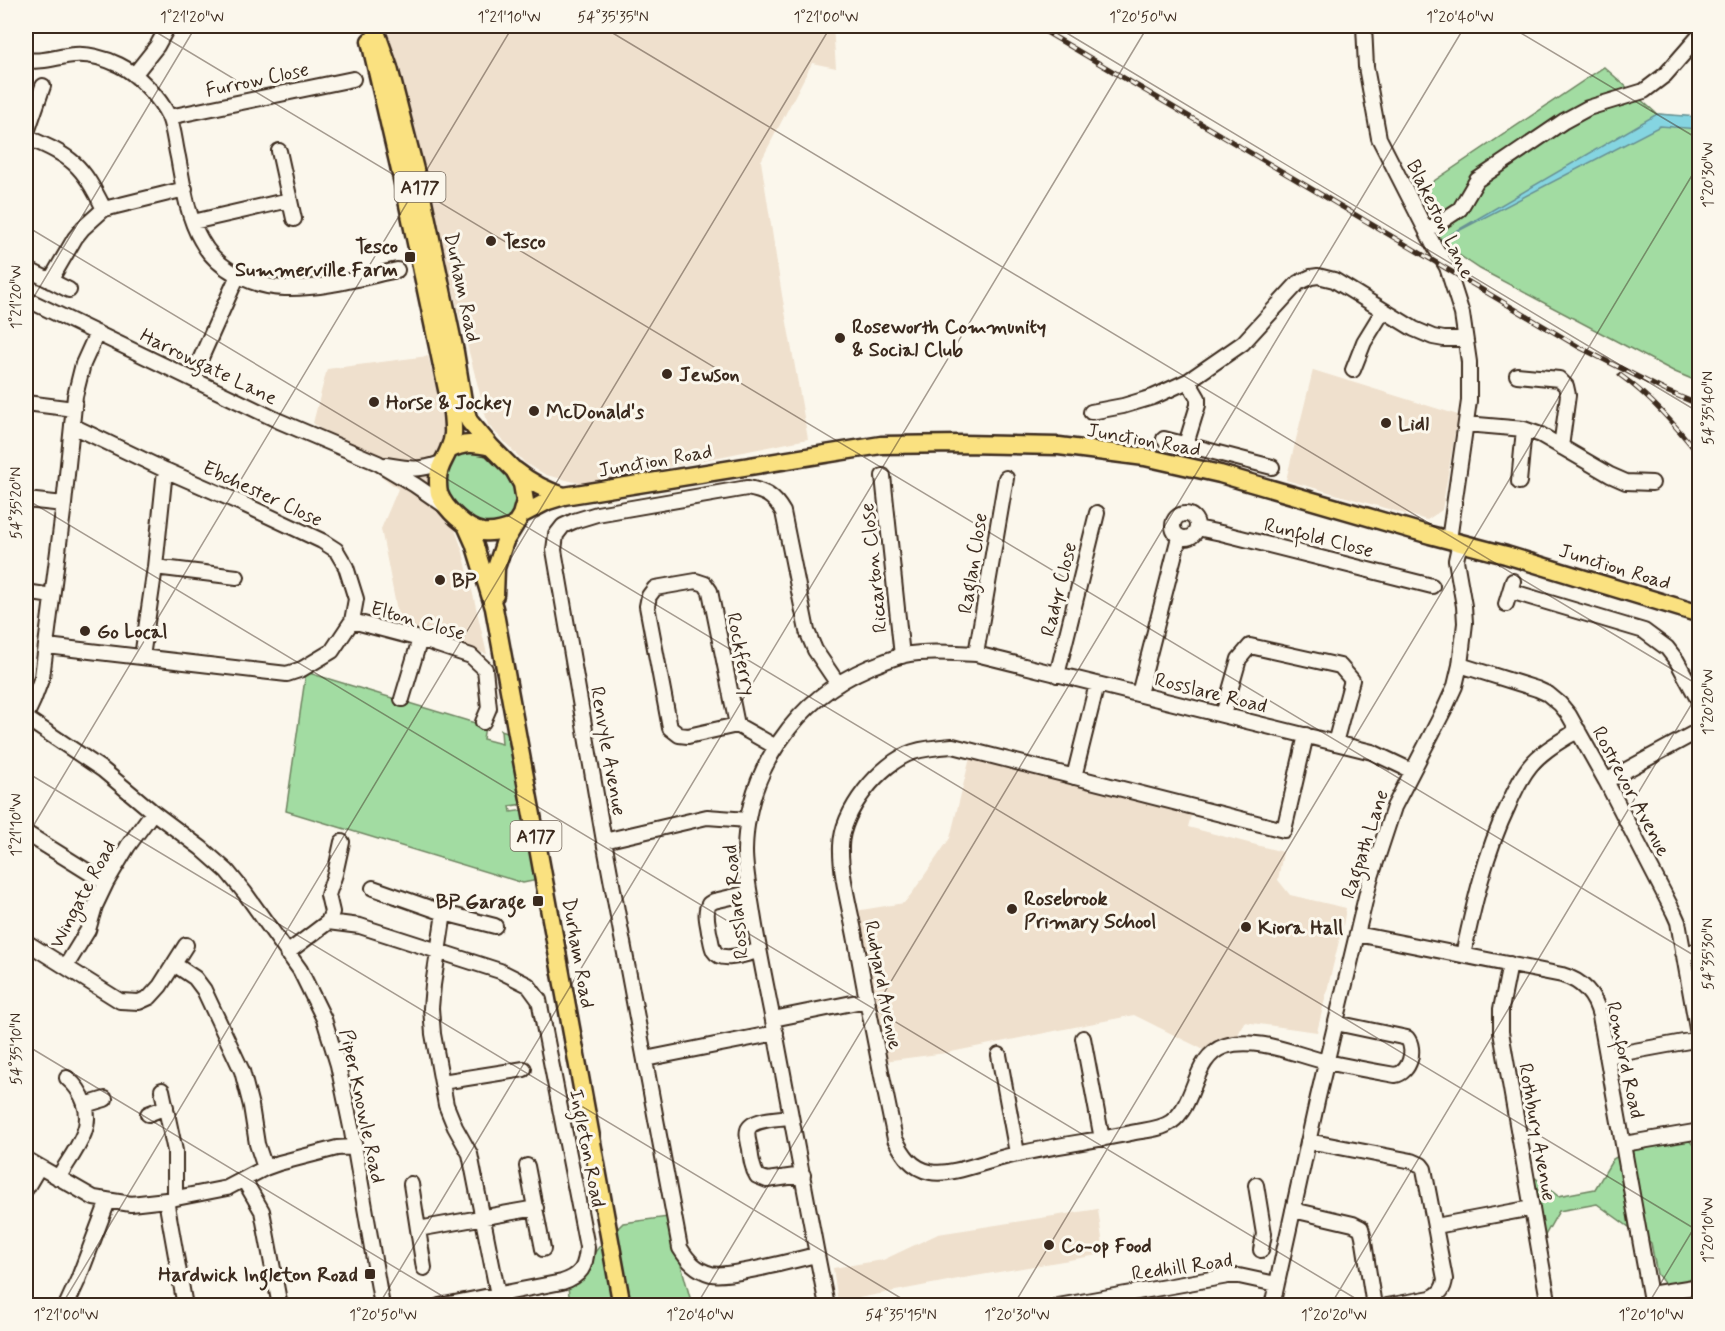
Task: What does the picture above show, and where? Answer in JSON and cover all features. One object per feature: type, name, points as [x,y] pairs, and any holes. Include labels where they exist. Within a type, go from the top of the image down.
[{"type":"main road","name":"Durham Road","points":[[368,26],[452,413],[454,435],[438,477],[439,493],[448,508],[466,525],[481,532],[500,532],[518,520]]},
{"type":"main road","name":"Durham Road","points":[[374,26],[388,68],[423,201],[469,421],[514,470],[522,484],[525,501],[518,520],[505,541],[496,568],[494,608]]},
{"type":"main road","points":[[445,457],[460,445],[475,443],[491,447]]},
{"type":"main road","name":"Junction Road","points":[[518,520],[548,501],[564,496],[881,445],[1059,446],[1145,457],[1220,474],[1506,555],[1700,614]]},
{"type":"main road","points":[[514,470],[530,482],[564,496]]},
{"type":"main road","name":"Durham Road","points":[[466,525],[474,543],[494,608],[622,1305]]},
{"type":"street","points":[[134,75],[157,46],[168,26]]},
{"type":"street","name":"Blakeston Lane","points":[[1364,26],[1366,67],[1379,138],[1447,267],[1462,314],[1469,362],[1468,401],[1454,541]]},
{"type":"street","points":[[1427,231],[1460,209],[1477,180],[1564,121],[1588,108],[1644,91],[1665,75],[1700,35]]},
{"type":"street","points":[[26,60],[41,61],[74,55],[103,59],[121,66],[150,89],[169,117],[184,189],[201,241],[219,262],[238,275],[267,286],[300,288],[329,285],[398,270]]},
{"type":"street","name":"Furrow Close","points":[[169,117],[353,79]]},
{"type":"street","points":[[43,86],[26,136],[53,149],[77,165],[93,187],[104,209]]},
{"type":"street","points":[[279,151],[294,219]]},
{"type":"street","points":[[50,280],[75,237],[104,209],[184,189]]},
{"type":"street","points":[[193,222],[290,200]]},
{"type":"street","points":[[33,272],[69,290]]},
{"type":"street","points":[[200,360],[238,275]]},
{"type":"street","points":[[1091,412],[1154,397],[1188,381],[1243,343],[1298,283],[1311,277],[1318,276],[1334,280],[1414,329],[1433,337],[1465,339]]},
{"type":"street","name":"Harrowgate Lane","points":[[26,299],[279,421],[378,463],[448,508]]},
{"type":"street","points":[[1353,370],[1364,342],[1383,311]]},
{"type":"street","points":[[26,717],[42,677],[47,646],[75,396],[83,364],[97,333]]},
{"type":"street","points":[[1517,375],[1559,379],[1566,386],[1568,395],[1561,447]]},
{"type":"street","points":[[1186,444],[1198,405],[1198,398],[1188,381]]},
{"type":"street","points":[[26,404],[74,409]]},
{"type":"street","points":[[1466,424],[1524,429],[1610,475],[1626,482],[1645,483],[1637,498]]},
{"type":"street","name":"Ebchester Close","points":[[73,426],[322,541],[336,550],[346,567],[356,599],[352,621]]},
{"type":"street","points":[[1519,482],[1524,429]]},
{"type":"street","points":[[1164,439],[1272,466]]},
{"type":"street","name":"Harrowgate Lane","points":[[378,463],[424,470],[445,457]]},
{"type":"street","points":[[142,657],[155,567],[165,470]]},
{"type":"street","name":"Riccarton Close","points":[[884,476],[902,656]]},
{"type":"street","name":"Raglan Close","points":[[976,654],[1005,478]]},
{"type":"street","name":"Renvyle Avenue","points":[[816,1255],[729,1274],[713,1275],[693,1265],[680,1248],[604,841],[554,550],[556,535],[563,526],[597,514],[747,488],[763,491],[778,502],[783,512],[807,630],[815,650],[838,684]]},
{"type":"street","points":[[26,500],[64,504]]},
{"type":"street","name":"Radyr Close","points":[[1057,675],[1097,512]]},
{"type":"street","name":"Runfold Close","points":[[1139,694],[1179,537],[1172,527],[1173,521],[1182,513],[1193,517],[1197,528],[1432,586]]},
{"type":"street","points":[[1179,537],[1191,537],[1197,528]]},
{"type":"street","name":"Ragpath Lane","points":[[1272,1305],[1370,880],[1394,807],[1455,686],[1460,665],[1464,606],[1454,541]]},
{"type":"street","points":[[155,567],[228,572]]},
{"type":"street","name":"Rockferry","points":[[696,581],[705,584],[710,591],[737,725],[688,736],[679,735],[670,728],[647,606],[649,596],[655,588],[696,581]]},
{"type":"street","points":[[26,592],[52,596]]},
{"type":"street","points":[[1510,592],[1644,631],[1660,642],[1672,655],[1683,670],[1700,703]]},
{"type":"street","points":[[47,646],[287,674],[302,669],[332,651],[352,621]]},
{"type":"street","name":"Elton Close","points":[[352,621],[420,639],[471,656],[485,669],[489,708],[483,722]]},
{"type":"street","points":[[402,699],[420,639]]},
{"type":"street","points":[[1222,715],[1239,659],[1250,646],[1340,666],[1352,680],[1335,743]]},
{"type":"street","name":"Rosslare Road","points":[[827,1305],[759,951],[749,893],[746,852],[748,820],[763,768],[799,716],[814,701],[859,672],[902,656],[925,653],[976,654],[1372,752],[1412,771]]},
{"type":"street","name":"Rostrevor Avenue","points":[[1460,665],[1538,689],[1548,694],[1569,715],[1606,781],[1678,922],[1699,1040]]},
{"type":"street","points":[[1074,777],[1096,684]]},
{"type":"street","name":"Piper Knowle Road","points":[[26,717],[103,770],[227,871],[300,970],[324,1019],[338,1065],[382,1305]]},
{"type":"street","points":[[737,725],[776,747]]},
{"type":"street","points":[[1463,955],[1482,874],[1501,820],[1515,790],[1528,768],[1539,757],[1578,730]]},
{"type":"street","points":[[1606,781],[1700,730]]},
{"type":"street","name":"Rudyard Avenue","points":[[1306,735],[1284,830],[953,746],[932,747],[911,752],[888,765],[872,781],[853,808],[841,845],[844,876],[895,1139],[904,1156],[917,1167],[929,1172],[943,1173],[1017,1153],[1161,1127],[1170,1123],[1177,1116],[1191,1094],[1199,1072],[1209,1057],[1224,1047],[1251,1042],[1327,1062],[1395,1075],[1402,1073],[1407,1067],[1412,1048],[1407,1038],[1336,1023]]},
{"type":"street","name":"Wingate Road","points":[[66,966],[88,930],[95,906],[106,883],[128,846],[153,812]]},
{"type":"street","points":[[604,841],[707,818],[748,820]]},
{"type":"street","points":[[26,833],[106,883]]},
{"type":"street","points":[[287,953],[328,922],[332,912],[328,894],[342,842]]},
{"type":"street","points":[[373,888],[444,913],[495,926]]},
{"type":"street","points":[[749,893],[714,901],[709,904],[706,914],[712,948],[716,954],[728,957],[759,951]]},
{"type":"street","points":[[444,913],[431,1008],[433,1034],[446,1105],[455,1127],[471,1154],[498,1295]]},
{"type":"street","name":"Ingleton Road","points":[[328,922],[360,926],[500,971],[528,986],[539,1000],[587,1247],[586,1260],[582,1270],[573,1279],[498,1295],[478,1302],[440,1305]]},
{"type":"street","name":"Romford Road","points":[[1357,934],[1562,975],[1575,979],[1588,991],[1598,1007],[1651,1300]]},
{"type":"street","points":[[26,942],[120,1001],[140,1002],[150,997],[160,986],[186,945]]},
{"type":"street","points":[[1683,953],[1700,951]]},
{"type":"street","points":[[174,964],[195,978],[204,990],[242,1071],[257,1144],[265,1168]]},
{"type":"street","name":"Rothbury Avenue","points":[[1510,964],[1501,1010],[1501,1032],[1549,1305]]},
{"type":"street","points":[[645,1059],[867,1000]]},
{"type":"street","points":[[1083,1038],[1102,1139]]},
{"type":"street","points":[[1607,1056],[1699,1040]]},
{"type":"street","points":[[998,1055],[1017,1153]]},
{"type":"street","points":[[442,1082],[524,1069]]},
{"type":"street","points":[[58,1178],[85,1131],[85,1105],[82,1095],[76,1085],[67,1078]]},
{"type":"street","points":[[162,1090],[175,1151],[171,1199],[185,1305]]},
{"type":"street","points":[[85,1105],[105,1099]]},
{"type":"street","points":[[148,1114],[166,1107]]},
{"type":"street","points":[[791,1117],[757,1122],[751,1125],[747,1137],[757,1176],[767,1180],[802,1175]]},
{"type":"street","points":[[1624,1144],[1697,1136]]},
{"type":"street","points":[[1308,1141],[1412,1161],[1421,1165],[1426,1174],[1445,1279],[1444,1286],[1431,1298],[1387,1305]]},
{"type":"street","points":[[26,1159],[94,1198],[131,1204],[227,1188],[279,1163],[337,1148],[353,1147]]},
{"type":"street","points":[[527,1166],[543,1249]]},
{"type":"street","points":[[26,1189],[39,1167]]},
{"type":"street","points":[[244,1180],[262,1211],[280,1305]]},
{"type":"street","points":[[411,1184],[424,1268]]},
{"type":"street","points":[[1256,1185],[1263,1244],[1285,1244]]},
{"type":"street","points":[[66,1305],[108,1202]]},
{"type":"street","points":[[418,1229],[536,1208]]},
{"type":"street","points":[[1436,1226],[1532,1208]]},
{"type":"street","points":[[1293,1210],[1353,1224],[1360,1228],[1374,1305]]},
{"type":"street","name":"Redhill Road","points":[[1058,1305],[1127,1300],[1228,1275],[1276,1284]]},
{"type":"street","points":[[1651,1300],[1700,1286]]},
{"type":"shaded area","points":[[384,26],[833,26],[836,68],[812,63],[761,161],[808,439],[583,484],[546,475],[525,463],[488,425]]},
{"type":"shaded area","points":[[428,356],[444,416],[438,481],[463,552],[487,654],[400,626],[381,529],[398,489],[313,423],[327,369]]},
{"type":"shaded area","points":[[1313,370],[1458,415],[1442,510],[1427,520],[1286,480]]},
{"type":"shaded area","name":"Rosebrook Primary School","points":[[970,758],[1012,766],[1192,811],[1188,827],[1283,852],[1278,880],[1290,895],[1346,908],[1317,1032],[1244,1022],[1237,1037],[1206,1051],[1134,1015],[946,1053],[884,1061],[855,911],[904,903],[913,892],[950,838]]},
{"type":"shaded area","points":[[1098,1209],[1104,1254],[838,1302],[833,1268],[883,1260],[938,1234]]},
{"type":"green space","points":[[1604,67],[1657,114],[1699,118],[1699,382],[1675,372],[1480,269],[1450,249],[1446,251],[1419,191]]},
{"type":"green space","points":[[467,451],[478,452],[498,463],[512,482],[515,504],[511,515],[504,523],[494,526],[484,525],[474,520],[464,514],[450,496],[446,487],[448,467],[454,457]]},
{"type":"green space","points":[[306,672],[485,726],[483,739],[502,744],[501,730],[511,733],[523,804],[510,806],[511,812],[525,810],[538,880],[523,883],[286,811]]},
{"type":"green space","points":[[1688,1139],[1694,1146],[1699,1145],[1699,1281],[1667,1287],[1657,1274],[1651,1243],[1597,1204],[1559,1211],[1544,1237],[1533,1176],[1558,1196],[1595,1189],[1613,1159],[1635,1146]]},
{"type":"green space","points":[[668,1217],[692,1305],[570,1305],[568,1286],[599,1247],[623,1223]]},
{"type":"water","points":[[1657,114],[1699,117],[1699,129],[1660,126],[1441,240]]},
{"type":"railway","points":[[1036,26],[1579,347],[1666,391],[1700,405]]},
{"type":"railway","points":[[1620,375],[1663,412],[1700,456]]},
{"type":"place","name":"Tesco","points":[[491,241]]},
{"type":"place","name":"Tesco Summerville Farm","points":[[410,257]]},
{"type":"place","name":"Roseworth Community & Social Club","points":[[840,338]]},
{"type":"place","name":"Jewson","points":[[667,374]]},
{"type":"place","name":"Horse & Jockey","points":[[374,402]]},
{"type":"place","name":"McDonald's","points":[[534,411]]},
{"type":"place","name":"Lidl","points":[[1386,423]]},
{"type":"place","name":"BP","points":[[440,580]]},
{"type":"place","name":"Go Local","points":[[85,631]]},
{"type":"place","name":"BP Garage","points":[[538,901]]},
{"type":"place","name":"Rosebrook Primary School","points":[[1012,909]]},
{"type":"place","name":"Kiora Hall","points":[[1246,927]]},
{"type":"place","name":"Co-op Food","points":[[1049,1245]]},
{"type":"place","name":"Hardwick Ingleton Road","points":[[370,1274]]}]
